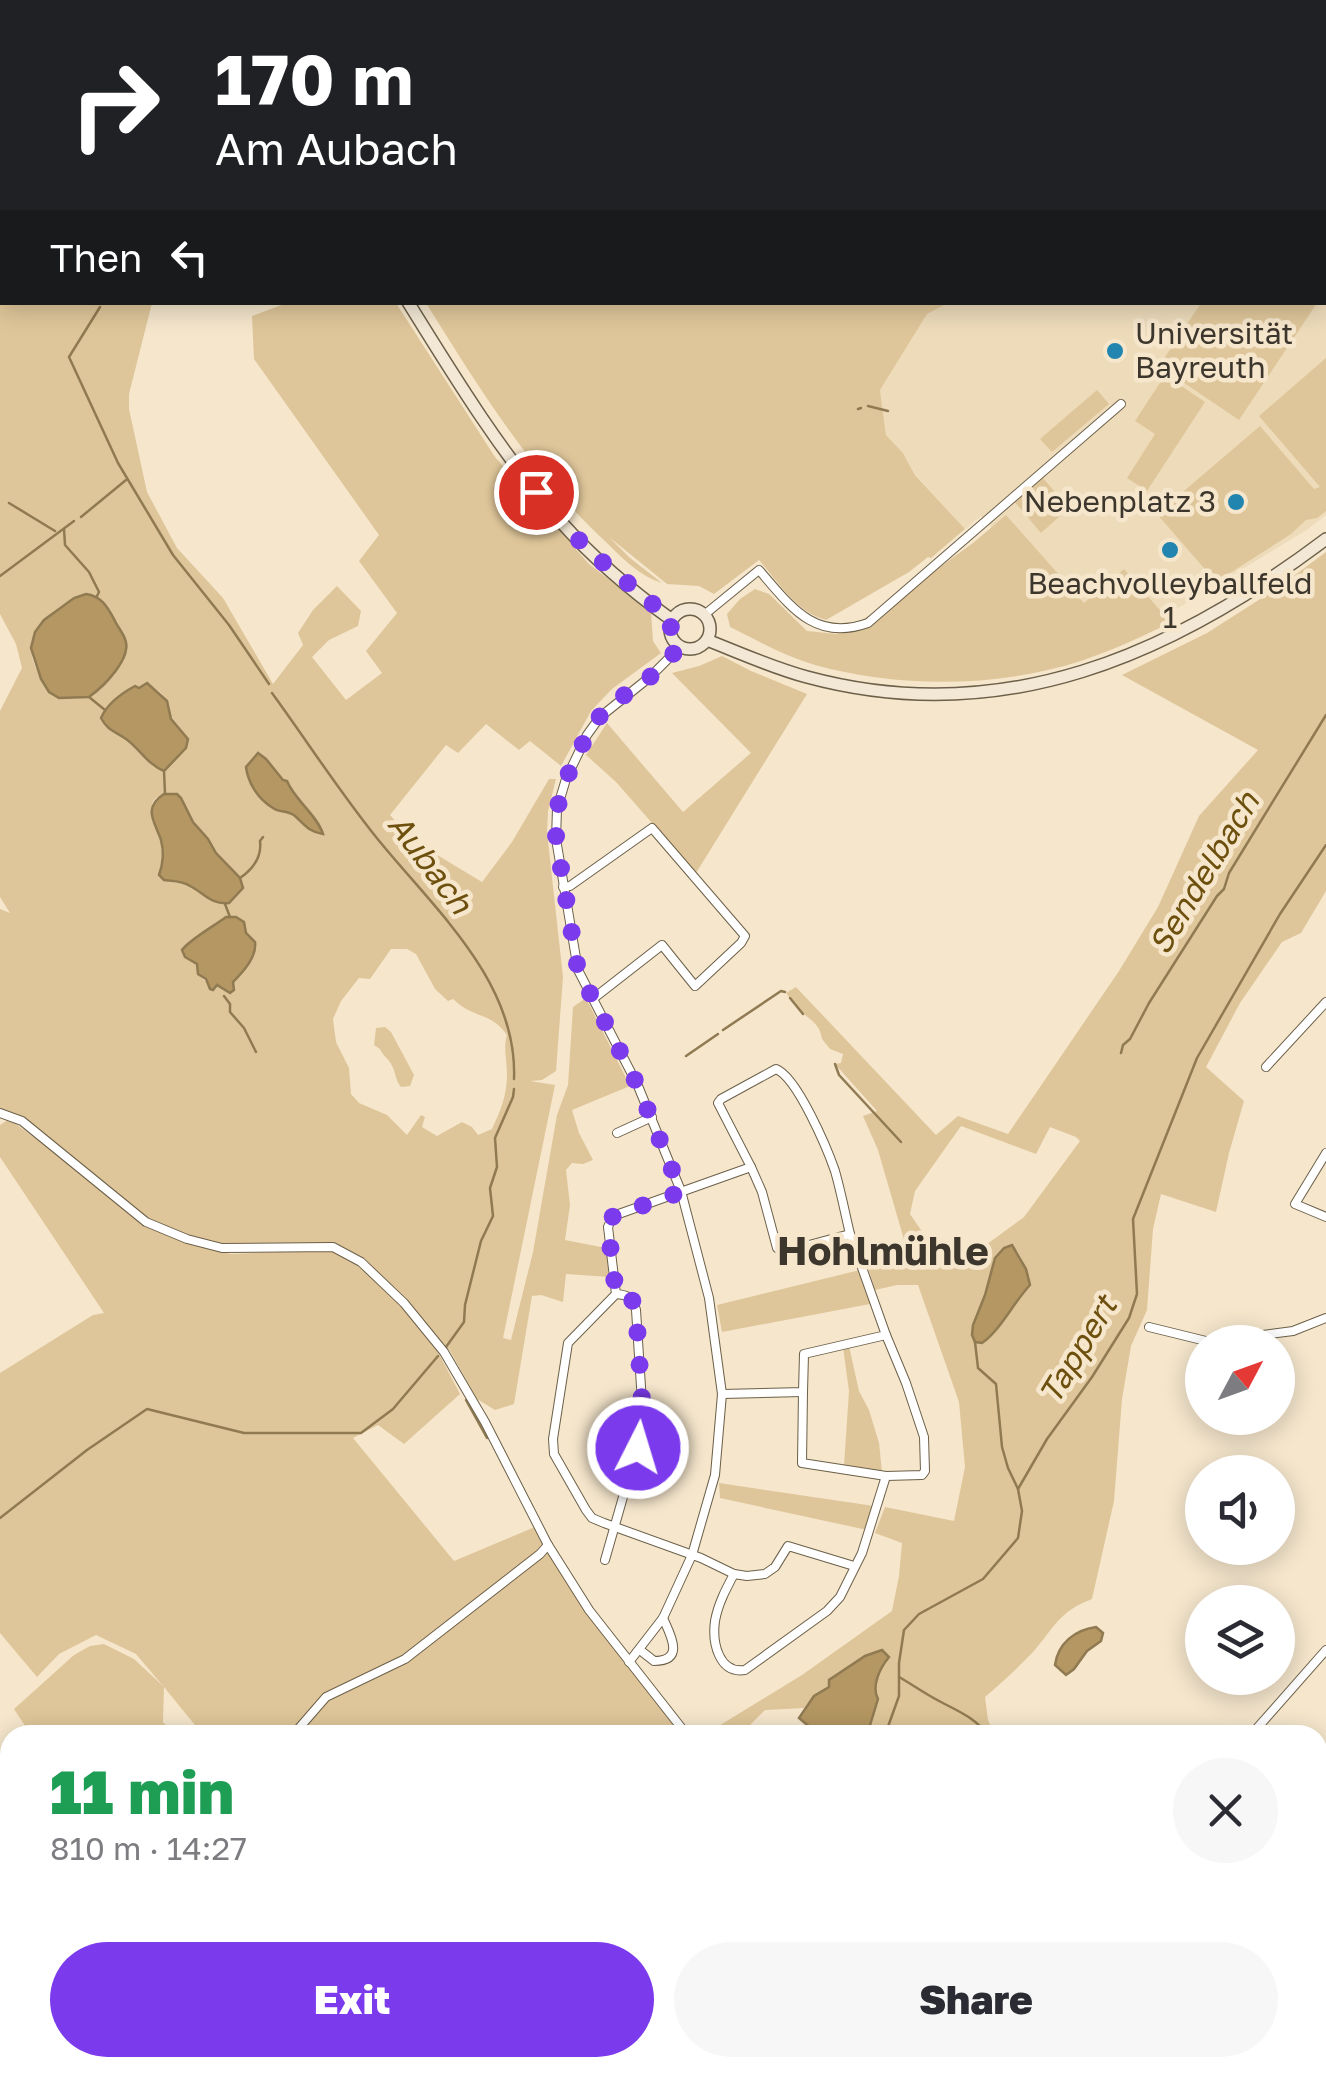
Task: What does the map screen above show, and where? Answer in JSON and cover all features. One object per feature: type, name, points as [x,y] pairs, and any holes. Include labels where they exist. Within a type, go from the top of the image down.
[{"type":"main road","points":[[410,305],[448,368],[536,492],[587,549],[672,620]]},
{"type":"main road","points":[[707,640],[774,667],[874,690],[936,694],[1024,687],[1076,675],[1169,638],[1268,580],[1326,539]]},
{"type":"main road","points":[[687,610],[704,615],[710,624],[707,640],[692,650],[680,647],[670,632],[672,620],[687,610]]},
{"type":"street","points":[[704,615],[759,570],[794,608],[816,624],[849,630],[868,624],[1121,404]]},
{"type":"street","points":[[629,1662],[662,1618],[692,1555],[715,1475],[722,1394],[709,1298],[681,1192],[652,1117],[578,970],[556,838],[557,809],[566,779],[600,716],[650,677],[680,647]]},
{"type":"street","points":[[563,887],[570,886],[652,828],[744,936],[742,943],[695,986],[662,945],[594,998]]},
{"type":"street","points":[[1266,1067],[1326,1002]]},
{"type":"street","points":[[850,1234],[782,1252],[777,1248],[762,1192],[718,1103],[720,1098],[776,1069],[784,1072],[804,1103],[835,1172],[850,1234],[924,1437],[925,1472],[917,1476],[886,1476],[802,1463],[804,1354],[886,1335]]},
{"type":"street","points":[[0,1113],[22,1121],[146,1222],[173,1234],[222,1248],[333,1247],[362,1262],[404,1303],[444,1352],[548,1545],[589,1610],[679,1725]]},
{"type":"street","points":[[617,1134],[652,1117]]},
{"type":"street","points":[[1326,1153],[1295,1204],[1326,1217]]},
{"type":"street","points":[[616,1294],[608,1227],[613,1216],[752,1167]]},
{"type":"street","points":[[616,1294],[568,1343],[552,1439],[554,1454],[592,1518],[734,1574],[765,1574],[788,1546],[854,1566]]},
{"type":"street","points":[[605,1560],[638,1448],[642,1402],[636,1310],[627,1295],[616,1294]]},
{"type":"street","points":[[1148,1327],[1210,1342],[1293,1331],[1326,1318]]},
{"type":"street","points":[[722,1394],[803,1392]]},
{"type":"street","points":[[734,1574],[722,1595],[715,1636],[722,1660],[735,1671],[746,1670],[827,1611],[840,1597],[871,1530],[886,1476]]},
{"type":"street","points":[[302,1725],[326,1697],[405,1659],[548,1545]]},
{"type":"street","points":[[640,1650],[654,1661],[670,1656],[674,1642],[662,1618]]},
{"type":"street","points":[[1260,1725],[1326,1650]]},
{"type":"shaded area","points":[[0,305],[151,305],[129,394],[147,492],[177,548],[223,598],[273,684],[303,645],[298,633],[313,610],[337,586],[361,611],[358,626],[329,640],[312,657],[346,700],[382,673],[366,651],[397,613],[359,561],[379,535],[254,359],[252,316],[282,305],[397,305],[495,457],[589,564],[651,612],[653,641],[661,653],[612,689],[591,711],[561,766],[530,741],[519,750],[486,724],[458,753],[446,745],[390,815],[414,841],[482,882],[512,842],[549,779],[556,779],[547,832],[563,977],[556,1071],[542,1080],[530,1081],[555,1085],[503,1338],[511,1340],[533,1252],[557,1115],[568,1085],[573,1007],[586,998],[630,1086],[572,1110],[593,1160],[572,1163],[566,1170],[570,1205],[565,1240],[606,1248],[609,1277],[566,1274],[563,1302],[532,1296],[514,1404],[495,1410],[477,1399],[449,1349],[444,1352],[361,1262],[333,1247],[222,1248],[146,1222],[22,1121],[0,1113],[0,909],[10,913],[0,897],[0,711],[22,668],[16,644],[0,614]],"holes":[[[86,594],[105,607],[124,637],[126,649],[117,669],[101,687],[82,698],[73,698],[44,686],[31,648],[43,622],[60,607]],[[147,683],[161,693],[169,704],[171,719],[188,739],[186,749],[163,770],[101,718],[116,699]],[[261,755],[287,781],[313,819],[276,810],[248,780],[246,767]],[[172,793],[232,872],[211,900],[188,885],[164,880],[159,872],[163,847],[152,807],[161,795]],[[226,917],[236,917],[244,921],[255,948],[232,987],[225,989],[209,985],[200,976],[190,940]],[[391,949],[407,949],[416,954],[435,989],[448,1001],[453,999],[501,1027],[507,1035],[507,1082],[492,1129],[478,1135],[462,1122],[437,1136],[422,1127],[425,1117],[421,1115],[407,1135],[387,1115],[359,1103],[351,1094],[349,1068],[336,1042],[333,1019],[359,978],[370,979]]]},
{"type":"shaded area","points":[[427,305],[944,305],[927,314],[880,390],[886,435],[903,453],[915,475],[965,529],[931,558],[826,620],[797,603],[759,560],[714,594],[699,586],[667,584],[609,537],[662,583],[639,572],[580,516],[531,459]]},
{"type":"shaded area","name":"Universität Bayreuth","points":[[944,305],[1326,305],[1326,515],[1152,624],[1100,650],[981,516],[965,529],[886,435],[880,389],[927,314]]},
{"type":"shaded area","points":[[1200,305],[1316,305],[1239,420],[1159,366]]},
{"type":"shaded area","name":"Nebenplatz 3","points":[[1326,358],[1326,511],[1306,520],[1291,534],[1216,582],[1157,514],[1260,426],[1314,489],[1320,487],[1259,416]]},
{"type":"shaded area","points":[[1165,375],[1205,402],[1147,491],[1127,478],[1155,434],[1135,421]]},
{"type":"shaded area","points":[[1097,390],[1109,404],[1052,452],[1040,439]]},
{"type":"shaded area","points":[[1042,477],[1069,508],[1041,533],[1014,501]]},
{"type":"shaded area","points":[[1006,515],[1084,603],[1124,569],[1166,617],[1166,625],[1103,653],[1049,670],[948,682],[880,678],[815,665],[730,627],[727,614],[755,589],[769,594],[807,631],[837,634],[886,606]]},
{"type":"shaded area","points":[[1326,552],[1326,891],[1301,933],[1282,942],[1240,1003],[1206,1067],[1244,1101],[1216,1212],[1161,1194],[1153,1229],[1147,1310],[1131,1346],[1122,1399],[1114,1501],[1092,1599],[1064,1615],[1027,1658],[985,1697],[990,1725],[870,1725],[878,1671],[889,1657],[877,1651],[804,1708],[765,1710],[750,1725],[720,1725],[802,1675],[892,1611],[902,1543],[875,1533],[885,1507],[954,1521],[965,1467],[959,1402],[918,1285],[875,1290],[868,1268],[909,1257],[878,1150],[863,1116],[877,1111],[835,1064],[841,1063],[843,1054],[830,1049],[820,1030],[786,993],[796,987],[936,1135],[958,1116],[1008,1134],[1158,907],[1199,816],[1258,750],[1122,675],[1207,633]],"holes":[[[961,1126],[1036,1154],[1050,1127],[1080,1141],[1024,1217],[957,1266],[936,1252],[910,1214],[915,1191]],[[1012,1245],[1030,1285],[989,1339],[973,1325],[995,1258]]]},
{"type":"shaded area","points":[[86,594],[100,599],[109,610],[125,639],[125,655],[109,679],[89,697],[59,698],[49,692],[41,679],[31,648],[35,632],[44,620]]},
{"type":"shaded area","points":[[722,656],[807,694],[696,873],[616,782],[586,755],[607,723],[683,812],[751,753],[672,673]]},
{"type":"shaded area","points":[[147,683],[167,701],[171,719],[188,739],[186,748],[164,771],[101,718],[120,696]]},
{"type":"shaded area","points":[[258,753],[287,781],[323,834],[311,830],[292,814],[273,808],[258,795],[246,767]]},
{"type":"shaded area","points":[[164,794],[181,798],[193,822],[240,878],[243,888],[229,903],[212,900],[187,884],[164,880],[159,875],[163,849],[152,810]]},
{"type":"shaded area","points":[[226,917],[244,922],[246,933],[255,942],[252,959],[233,982],[234,990],[230,993],[217,985],[210,989],[206,979],[198,974],[197,964],[185,957],[182,950]]},
{"type":"shaded area","points":[[385,1027],[414,1075],[410,1086],[401,1087],[390,1062],[374,1045],[376,1028]]},
{"type":"shaded area","points":[[9,1119],[145,1225],[230,1254],[332,1250],[360,1264],[438,1352],[460,1394],[404,1444],[378,1425],[353,1438],[454,1561],[535,1527],[604,1635],[676,1725],[195,1725],[164,1687],[166,1725],[24,1725],[14,1709],[74,1655],[90,1646],[104,1644],[134,1659],[163,1686],[136,1654],[96,1635],[59,1654],[37,1677],[0,1633],[0,1373],[93,1315],[104,1313],[0,1157],[0,1125]]},
{"type":"shaded area","points":[[1012,1245],[1030,1285],[988,1338],[982,1343],[975,1342],[973,1325],[995,1258]]},
{"type":"shaded area","points":[[860,1270],[870,1304],[722,1332],[717,1305]]},
{"type":"shaded area","points":[[849,1346],[859,1391],[879,1443],[882,1472],[844,1466],[849,1391],[843,1347]]},
{"type":"shaded area","points":[[719,1483],[874,1506],[867,1530],[720,1498]]},
{"type":"shaded area","points":[[1096,1627],[1103,1633],[1101,1641],[1066,1675],[1055,1665],[1060,1650],[1081,1631]]},
{"type":"shaded area","points":[[882,1650],[889,1657],[877,1677],[878,1699],[870,1725],[807,1725],[799,1718],[814,1696],[829,1687],[829,1680],[865,1656]]},
{"type":"waterway","name":"Aubach","points":[[100,307],[69,357],[118,463],[173,555],[229,625],[269,684]]},
{"type":"waterway","points":[[868,406],[888,411]]},
{"type":"waterway","points":[[81,517],[126,480]]},
{"type":"waterway","points":[[9,503],[55,531]]},
{"type":"waterway","points":[[0,576],[74,521]]},
{"type":"waterway","points":[[64,529],[65,545],[89,572],[99,592],[97,596]]},
{"type":"waterway","name":"Aubach","points":[[272,693],[362,820],[446,919],[487,978],[512,1043],[514,1079]]},
{"type":"waterway","points":[[89,697],[105,710]]},
{"type":"waterway","name":"Sendelbach","points":[[1121,1053],[1224,889],[1229,873],[1326,715]]},
{"type":"waterway","points":[[164,771],[165,794]]},
{"type":"waterway","points":[[240,878],[256,862],[263,837]]},
{"type":"waterway","name":"Tappert","points":[[1018,1489],[1129,1318],[1137,1294],[1133,1219],[1197,1058],[1280,914],[1326,845]]},
{"type":"waterway","points":[[225,904],[230,917]]},
{"type":"waterway","points":[[723,1030],[785,992]]},
{"type":"waterway","points":[[224,996],[256,1052]]},
{"type":"waterway","points":[[790,998],[803,1014]]},
{"type":"waterway","points":[[686,1056],[718,1034]]},
{"type":"waterway","points":[[835,1064],[839,1075],[901,1142]]},
{"type":"waterway","name":"Aubach","points":[[446,1347],[464,1322],[481,1241],[493,1216],[490,1188],[497,1167],[495,1138],[514,1089]]},
{"type":"waterway","name":"Tappert","points":[[889,1725],[899,1696],[904,1630],[919,1614],[983,1579],[1018,1538],[1022,1511],[1002,1447],[996,1384],[978,1368],[975,1342]]},
{"type":"waterway","name":"Aubach","points":[[0,1518],[147,1409],[244,1433],[361,1433],[393,1409],[438,1356]]},
{"type":"waterway","points":[[466,1400],[487,1438]]},
{"type":"waterway","points":[[899,1677],[979,1725]]},
{"type":"place","name":"Universität Bayreuth","points":[[1115,351]]},
{"type":"place","name":"Nebenplatz 3","points":[[1236,502]]},
{"type":"place","name":"Beachvolleyballfeld 1","points":[[1170,550]]},
{"type":"district","name":"Hohlmühle","points":[[883,1251]]},
{"type":"route","points":[[536,492],[587,549],[672,620],[670,632],[680,647],[650,677],[600,716],[566,779],[557,809],[556,838],[578,970],[638,1086],[681,1192],[613,1216],[609,1221],[616,1294],[627,1295],[636,1310],[642,1402],[638,1448]]}]
